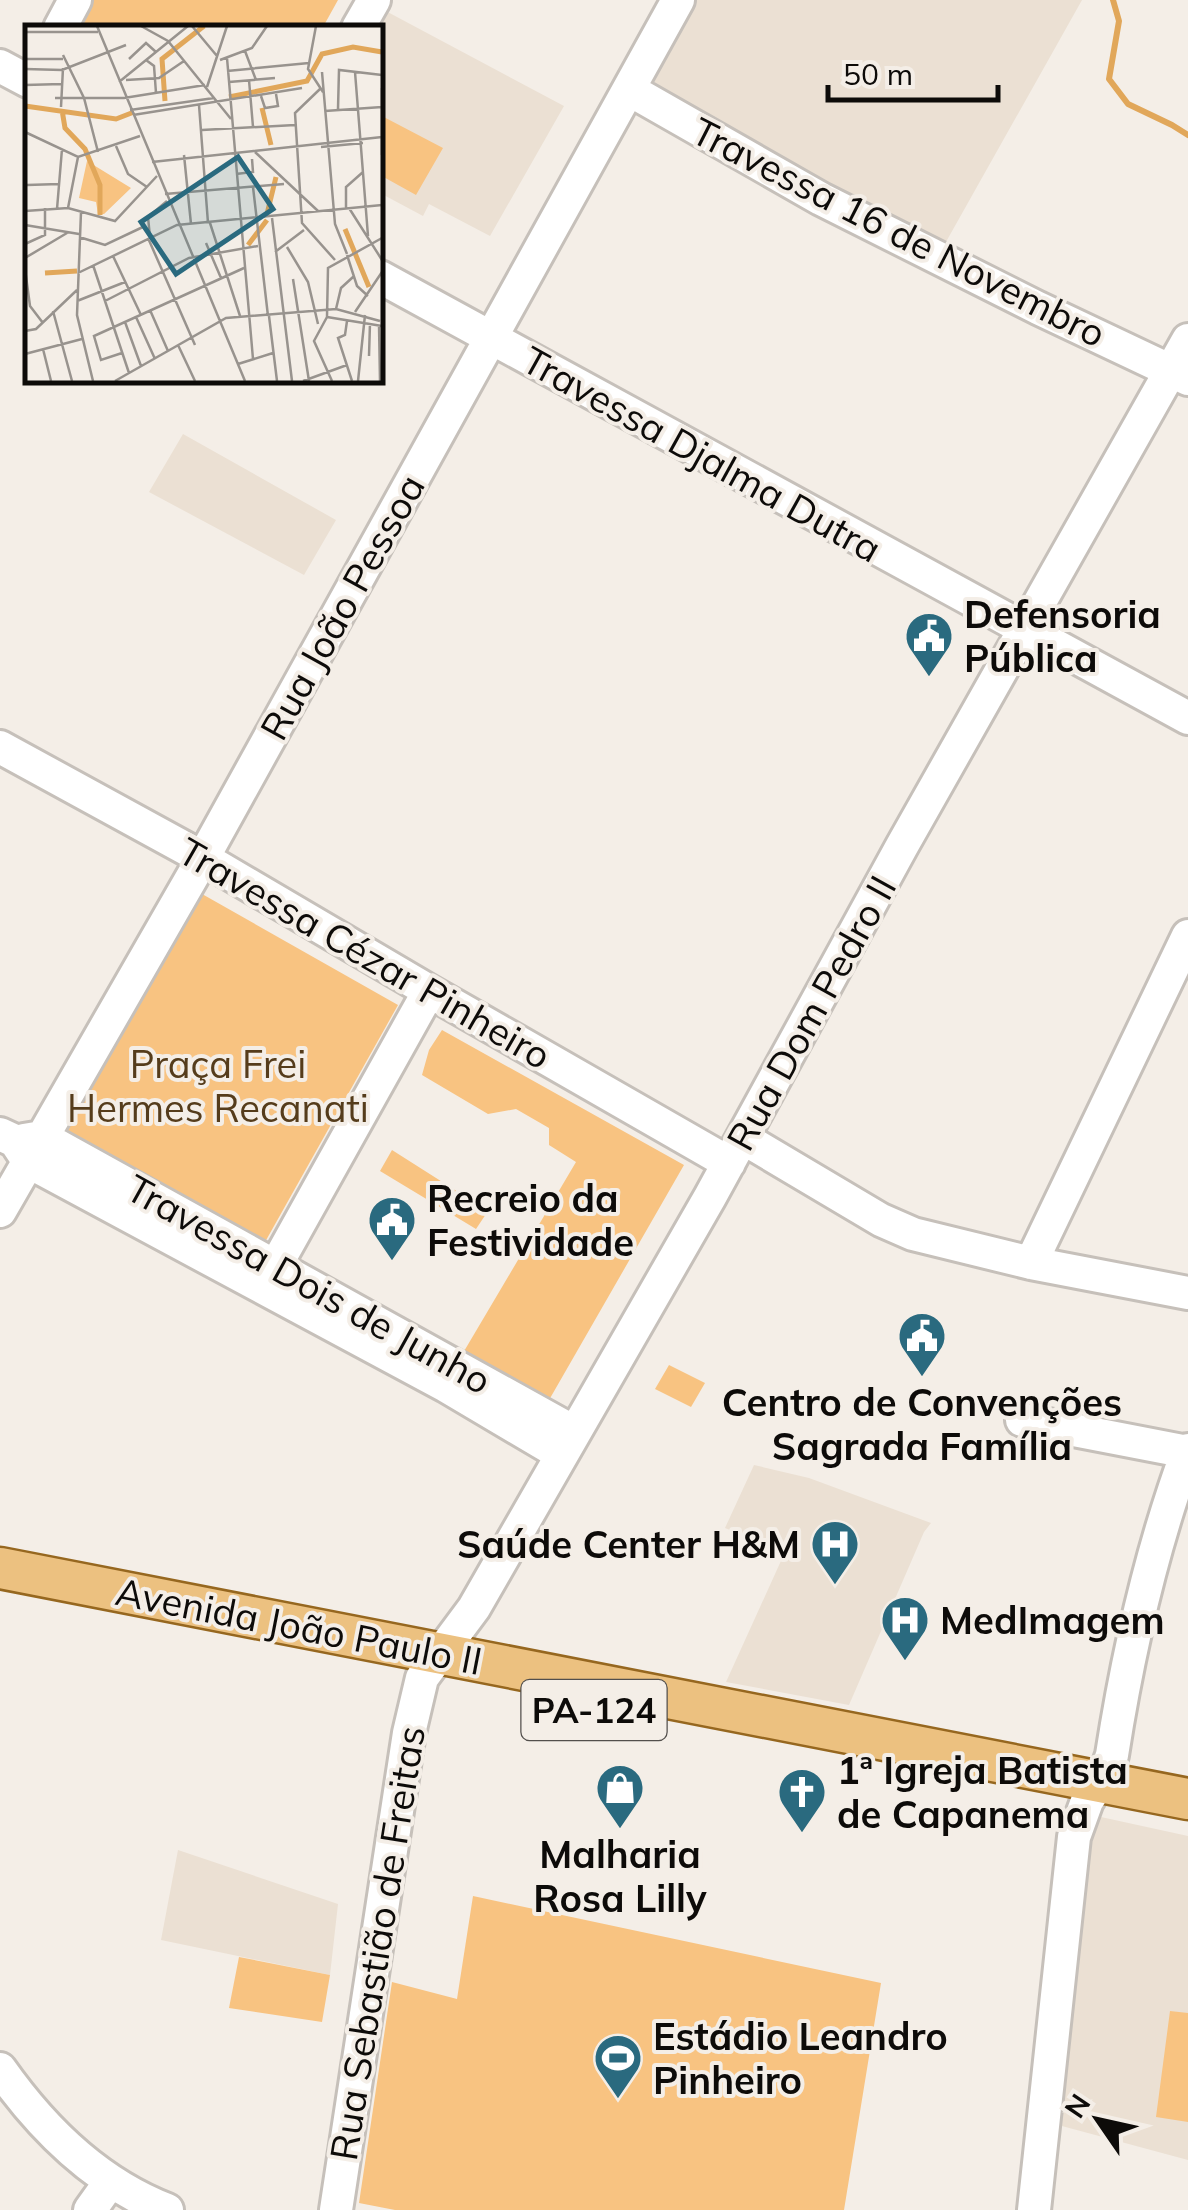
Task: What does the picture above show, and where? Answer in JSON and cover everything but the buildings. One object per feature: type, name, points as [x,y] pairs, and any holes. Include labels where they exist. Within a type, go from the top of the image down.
[{"type":"main road","name":"Avenida João Paulo II","points":[[0,1568],[431,1666]]},
{"type":"main road","name":"Avenida João Paulo II","points":[[0,1594],[431,1666],[1093,1791],[1188,1799]]},
{"type":"main road","name":"Avenida João Paulo II","points":[[1093,1791],[1188,1821]]},
{"type":"street","points":[[62,25],[75,0]]},
{"type":"street","points":[[360,25],[374,0]]},
{"type":"street","name":"Rua João Pessoa","points":[[0,1211],[21,1144],[202,858],[678,0]]},
{"type":"street","points":[[0,66],[25,79]]},
{"type":"street","name":"Travessa 16 de Novembro","points":[[630,90],[821,199],[1180,374]]},
{"type":"street","name":"Travessa Djalma Dutra","points":[[382,277],[1188,718]]},
{"type":"street","name":"Rua Dom Pedro II","points":[[431,1666],[474,1608],[736,1150],[1025,630],[1180,374],[1188,340]]},
{"type":"street","name":"Travessa Cézar Pinheiro","points":[[0,747],[202,858],[428,991],[897,1229],[1031,1263],[1188,1293]]},
{"type":"street","points":[[1031,1263],[1188,936]]},
{"type":"street","points":[[270,1276],[428,991]]},
{"type":"street","name":"Travessa Dois de Junho","points":[[21,1144],[270,1276],[446,1386],[568,1443]]},
{"type":"street","points":[[1022,1420],[1188,1451],[1155,1554],[1112,1755],[1074,1837],[1034,2210]]},
{"type":"street","name":"Rua Sebastião de Freitas","points":[[336,2210],[409,1733],[431,1666]]},
{"type":"street","points":[[0,2070],[42,2124],[110,2182],[167,2210]]},
{"type":"street","points":[[90,2210],[110,2182]]},
{"type":"shaded area","points":[[690,0],[1082,0],[942,249],[641,88]]},
{"type":"shaded area","points":[[382,9],[564,106],[490,236],[429,204],[423,216],[382,194],[382,25],[374,25]]},
{"type":"shaded area","points":[[183,434],[336,520],[304,575],[149,492]]},
{"type":"shaded area","name":"Saúde Center H&M","points":[[754,1465],[809,1478],[931,1523],[849,1705],[726,1682],[785,1552],[725,1528]]},
{"type":"shaded area","points":[[1078,1812],[1188,1836],[1188,2160],[1047,2122]]},
{"type":"shaded area","points":[[178,1850],[338,1904],[330,1975],[161,1940]]},
{"type":"green space","points":[[86,0],[338,0],[324,25],[73,25]]},
{"type":"green space","points":[[382,116],[443,148],[416,195],[382,176]]},
{"type":"green space","name":"Praça Frei Hermes Recanati","points":[[195,890],[398,1005],[260,1251],[53,1139]]},
{"type":"green space","points":[[442,1030],[684,1165],[545,1407],[460,1358],[576,1162],[549,1145],[549,1128],[516,1109],[488,1114],[422,1075],[429,1050]]},
{"type":"green space","points":[[392,1150],[488,1211],[476,1229],[380,1171]]},
{"type":"green space","points":[[669,1365],[705,1383],[691,1407],[655,1389]]},
{"type":"green space","name":"Estádio Leandro Pinheiro","points":[[473,1896],[881,1983],[844,2210],[395,2210],[359,2203],[392,1982],[457,1999]]},
{"type":"green space","points":[[239,1957],[330,1975],[322,2022],[229,2008]]},
{"type":"green space","points":[[1170,2011],[1188,2013],[1188,2122],[1156,2117]]},
{"type":"waterway","points":[[1113,0],[1119,21],[1109,79],[1128,104],[1188,135]]},
{"type":"place","name":"Defensoria Pública","points":[[929,678]]},
{"type":"place","name":"Recreio da Festividade","points":[[392,1262]]},
{"type":"place","name":"Centro de Convenções Sagrada Família","points":[[922,1378]]},
{"type":"place","name":"Saúde Center H&M","points":[[835,1586]]},
{"type":"place","name":"MedImagem","points":[[905,1662]]},
{"type":"place","name":"Malharia Rosa Lilly","points":[[620,1830]]},
{"type":"place","name":"1ª Igreja Batista de Capanema","points":[[802,1834]]},
{"type":"place","name":"Estádio Leandro Pinheiro","points":[[618,2100]]}]
